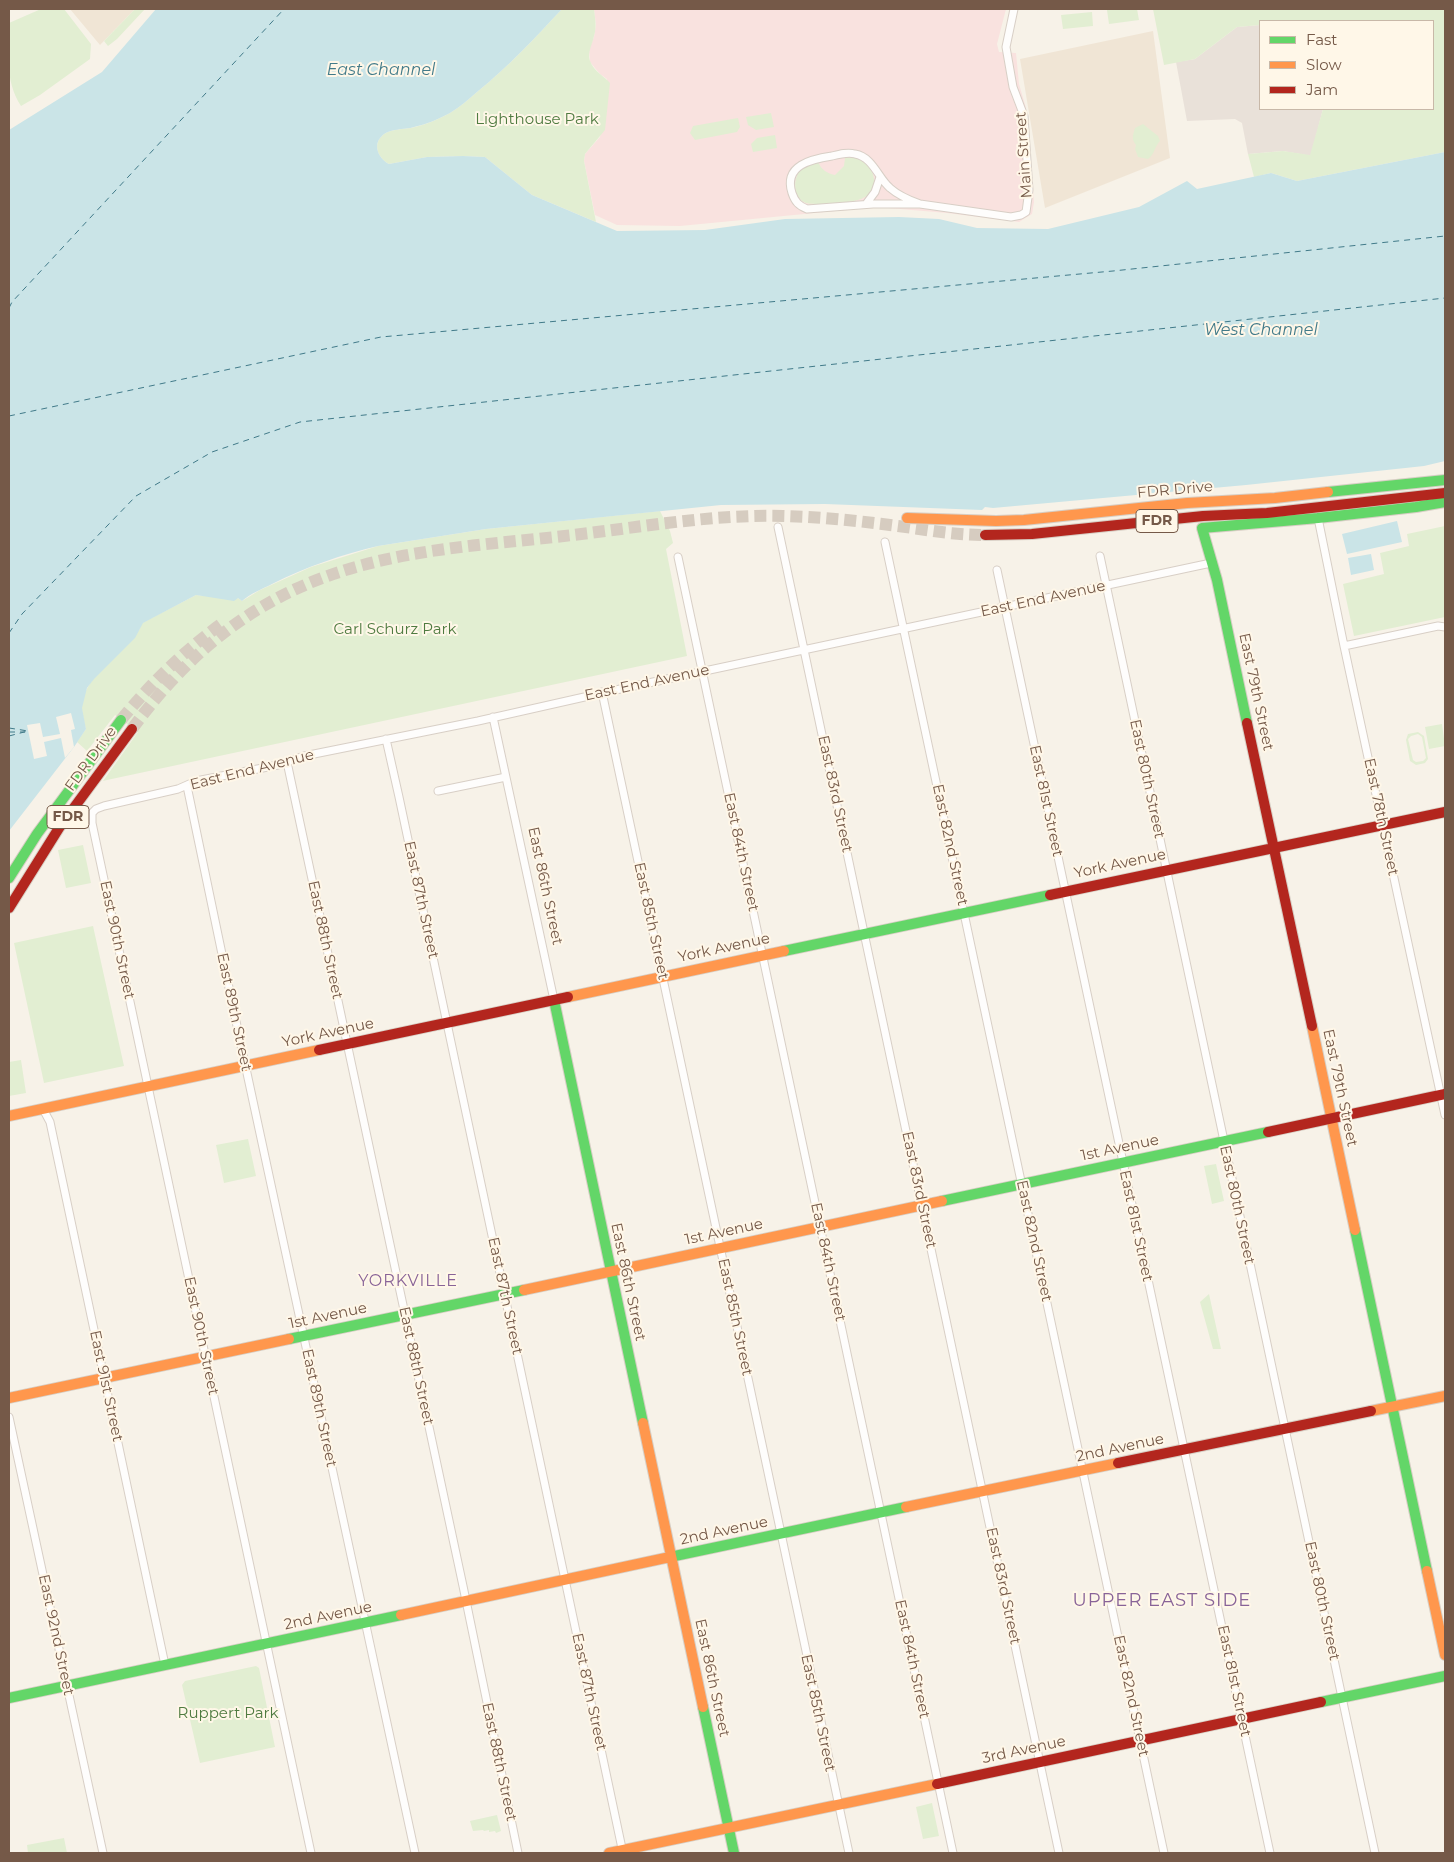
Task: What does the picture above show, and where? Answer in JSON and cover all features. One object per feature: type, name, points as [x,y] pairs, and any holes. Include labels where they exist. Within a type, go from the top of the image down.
[{"type":"main road","name":"FDR Drive","points":[[907,518],[1024,520],[1187,503],[1275,498],[1445,480]]},
{"type":"main road","name":"FDR Drive","points":[[985,535],[1032,534],[1203,516],[1267,513],[1445,493]]},
{"type":"main road","points":[[1318,518],[1445,502]]},
{"type":"main road","name":"East 79th Street","points":[[1318,518],[1202,528],[1217,580],[1445,1654]]},
{"type":"main road","name":"FDR Drive","points":[[9,878],[38,834],[121,720]]},
{"type":"main road","name":"FDR Drive","points":[[9,908],[46,847],[132,729]]},
{"type":"main road","name":"York Avenue","points":[[9,1116],[1445,812]]},
{"type":"main road","name":"East 86th Street","points":[[554,1000],[734,1853]]},
{"type":"main road","name":"1st Avenue","points":[[9,1398],[922,1206],[1443,1094]]},
{"type":"main road","name":"2nd Avenue","points":[[9,1698],[982,1491],[1445,1396]]},
{"type":"main road","name":"3rd Avenue","points":[[609,1853],[623,1852],[838,1804],[1445,1676]]},
{"type":"street","name":"Main Street","points":[[920,204],[1011,217],[1024,214],[1027,210],[1029,190],[1024,120],[1013,88],[1006,47],[1014,9]]},
{"type":"street","points":[[850,153],[858,154],[870,162],[890,188],[900,196],[920,204],[866,204],[807,209],[801,207],[796,201],[791,189],[791,180],[796,170],[806,161],[850,153]]},
{"type":"street","points":[[866,204],[875,192],[880,177]]},
{"type":"street","name":"East 78th Street","points":[[1318,518],[1344,646],[1443,1094],[1445,1115]]},
{"type":"street","name":"East 83rd Street","points":[[778,527],[1059,1853]]},
{"type":"street","name":"East 82nd Street","points":[[885,542],[1164,1853]]},
{"type":"street","name":"East 80th Street","points":[[1100,556],[1108,585],[1223,1141],[1286,1428],[1375,1853]]},
{"type":"street","name":"East 84th Street","points":[[678,557],[953,1853]]},
{"type":"street","name":"East End Avenue","points":[[91,818],[92,813],[99,807],[187,786],[196,781],[278,765],[304,756],[1211,563]]},
{"type":"street","name":"East 81st Street","points":[[997,570],[1270,1853]]},
{"type":"street","points":[[1344,646],[1438,626],[1445,627]]},
{"type":"street","name":"East 85th Street","points":[[602,692],[849,1853]]},
{"type":"street","name":"East 86th Street","points":[[493,717],[554,1000]]},
{"type":"street","name":"East 87th Street","points":[[386,740],[623,1852]]},
{"type":"street","name":"East 88th Street","points":[[286,762],[406,1315],[518,1853]]},
{"type":"street","points":[[438,791],[506,777]]},
{"type":"street","name":"East 89th Street","points":[[187,786],[415,1853]]},
{"type":"street","name":"East 90th Street","points":[[91,818],[311,1853]]},
{"type":"street","name":"East 91st Street","points":[[43,1109],[50,1122],[165,1665]]},
{"type":"street","name":"East 92nd Street","points":[[9,1418],[103,1853]]},
{"type":"shaded area","points":[[70,9],[135,9],[100,45]]},
{"type":"shaded area","points":[[594,9],[1006,9],[997,44],[999,52],[1016,53],[1019,84],[1026,108],[1034,202],[1032,214],[1019,222],[877,207],[680,226],[617,225],[595,215],[584,161],[585,154],[600,137],[607,79],[590,62],[589,49],[596,25]]},
{"type":"shaded area","points":[[1259,25],[1259,110],[1323,110],[1311,156],[1283,151],[1248,154],[1242,123],[1235,119],[1187,121],[1176,62],[1195,59],[1237,27]]},
{"type":"shaded area","points":[[1153,31],[1170,158],[1045,208],[1020,59]]},
{"type":"green space","points":[[41,9],[64,9],[91,44],[90,59],[40,95],[21,106],[12,86],[10,76],[8,55],[9,23]]},
{"type":"green space","points":[[135,9],[145,9],[108,46],[104,41]]},
{"type":"green space","name":"Lighthouse Park","points":[[562,9],[594,9],[596,23],[589,53],[590,60],[595,69],[610,83],[605,130],[585,154],[584,161],[596,222],[532,195],[485,157],[427,157],[389,164],[382,159],[378,152],[377,143],[385,133],[424,124],[450,113],[467,101],[510,62]]},
{"type":"green space","points":[[1137,9],[1139,20],[1109,24],[1107,10]]},
{"type":"green space","points":[[1153,9],[1445,9],[1445,152],[1297,181],[1271,173],[1254,177],[1248,154],[1283,151],[1310,155],[1323,110],[1434,110],[1434,20],[1259,20],[1259,25],[1237,27],[1195,59],[1164,65]]},
{"type":"green space","points":[[1092,12],[1093,26],[1063,29],[1061,15]]},
{"type":"green space","points":[[771,113],[774,127],[756,130],[748,125],[746,117]]},
{"type":"green space","points":[[738,118],[740,127],[737,132],[695,140],[690,133],[693,126]]},
{"type":"green space","points":[[1143,124],[1158,136],[1160,141],[1148,159],[1138,157],[1133,139],[1135,128]]},
{"type":"green space","points":[[775,135],[777,148],[753,152],[751,144],[757,138]]},
{"type":"green space","points":[[855,157],[868,165],[872,171],[873,188],[866,197],[835,204],[818,204],[806,203],[797,196],[796,179],[798,173],[806,165],[818,162],[825,171],[835,175],[844,166],[845,158]]},
{"type":"green space","name":"Carl Schurz Park","points":[[660,511],[670,531],[673,543],[666,549],[687,656],[103,781],[138,732],[115,715],[87,751],[77,742],[86,729],[82,702],[85,693],[97,674],[139,630],[142,623],[196,595],[238,598],[242,601],[260,590],[311,567],[378,546],[486,529]]},
{"type":"green space","points":[[1445,526],[1445,617],[1354,636],[1343,584],[1384,574],[1380,553],[1409,546],[1407,534]]},
{"type":"green space","points":[[1442,724],[1445,746],[1429,749],[1425,727]]},
{"type":"green space","points":[[1418,732],[1424,736],[1428,759],[1425,763],[1416,765],[1410,761],[1406,740],[1408,734]],"holes":[[[1418,734],[1422,737],[1426,758],[1423,761],[1416,762],[1413,760],[1408,739]]]},
{"type":"green space","points":[[83,845],[91,883],[66,888],[58,850]]},
{"type":"green space","points":[[93,926],[124,1066],[44,1083],[14,943]]},
{"type":"green space","points":[[21,1060],[26,1093],[9,1096],[9,1062]]},
{"type":"green space","points":[[248,1139],[256,1176],[224,1183],[216,1145]]},
{"type":"green space","points":[[1216,1164],[1224,1201],[1212,1204],[1204,1166]]},
{"type":"green space","points":[[1209,1294],[1221,1349],[1213,1349],[1200,1302]]},
{"type":"green space","name":"Ruppert Park","points":[[256,1666],[259,1668],[275,1747],[200,1763],[182,1685],[185,1681]]},
{"type":"green space","points":[[932,1803],[939,1836],[923,1839],[916,1807]]},
{"type":"green space","points":[[497,1815],[501,1831],[496,1833],[495,1831],[489,1832],[489,1830],[473,1831],[470,1821]]},
{"type":"green space","points":[[64,1838],[67,1853],[28,1853],[27,1845]]},
{"type":"water","points":[[156,9],[562,9],[510,62],[461,106],[428,123],[385,133],[377,143],[378,152],[382,159],[389,164],[427,157],[485,157],[532,195],[617,231],[705,230],[785,219],[899,217],[939,219],[977,228],[1048,229],[1139,207],[1187,181],[1197,189],[1271,173],[1297,181],[1445,152],[1445,461],[1424,466],[1246,485],[993,508],[985,507],[982,510],[825,504],[721,505],[486,529],[365,549],[298,572],[256,592],[242,601],[238,598],[234,601],[196,595],[143,623],[135,638],[87,688],[82,708],[86,729],[9,831],[9,130],[102,72]]},
{"type":"water","points":[[1397,521],[1402,542],[1347,554],[1342,534]]},
{"type":"water","points":[[1371,554],[1374,570],[1351,575],[1348,558]]},
{"type":"pier","points":[[71,713],[75,729],[71,730],[74,747],[65,758],[61,738],[44,742],[47,756],[34,759],[27,725],[40,723],[43,737],[60,734],[56,717]]},
{"type":"ferry route","points":[[9,308],[12,302],[284,9]]},
{"type":"ferry route","points":[[9,416],[381,337],[1113,271],[1445,236]]},
{"type":"ferry route","points":[[9,633],[22,614],[136,496],[212,452],[300,422],[1445,298]]},
{"type":"ferry route","points":[[9,728],[28,731]]},
{"type":"ferry route","points":[[9,736],[28,731]]},
{"type":"ferry route","points":[[9,732],[25,732]]},
{"type":"tunnel","points":[[132,729],[179,672],[233,626],[262,607],[294,590],[327,576],[388,559],[467,546],[730,517],[783,516],[827,518],[952,533],[985,535]]},
{"type":"tunnel","points":[[121,720],[170,667],[224,622]]},
{"type":"traffic: fast","points":[[1328,492],[1445,480]]},
{"type":"traffic: fast","points":[[1318,518],[1445,502]]},
{"type":"traffic: fast","points":[[1247,723],[1217,580],[1202,528],[1318,518]]},
{"type":"traffic: fast","points":[[9,878],[37,834],[121,720]]},
{"type":"traffic: fast","points":[[784,951],[1050,895]]},
{"type":"traffic: fast","points":[[554,1000],[643,1423]]},
{"type":"traffic: fast","points":[[942,1201],[1268,1132]]},
{"type":"traffic: fast","points":[[1355,1230],[1427,1571]]},
{"type":"traffic: fast","points":[[289,1339],[524,1290]]},
{"type":"traffic: fast","points":[[670,1557],[906,1507]]},
{"type":"traffic: fast","points":[[9,1698],[401,1615]]},
{"type":"traffic: fast","points":[[1321,1702],[1445,1676]]},
{"type":"traffic: fast","points":[[703,1707],[734,1853]]},
{"type":"traffic: slow","points":[[907,518],[1024,520],[1187,503],[1275,498],[1328,492]]},
{"type":"traffic: slow","points":[[568,997],[784,951]]},
{"type":"traffic: slow","points":[[1312,1026],[1355,1230]]},
{"type":"traffic: slow","points":[[9,1116],[319,1050]]},
{"type":"traffic: slow","points":[[524,1290],[942,1201]]},
{"type":"traffic: slow","points":[[9,1398],[289,1339]]},
{"type":"traffic: slow","points":[[1371,1411],[1445,1396]]},
{"type":"traffic: slow","points":[[643,1423],[703,1707]]},
{"type":"traffic: slow","points":[[906,1507],[1118,1463]]},
{"type":"traffic: slow","points":[[401,1615],[670,1557]]},
{"type":"traffic: slow","points":[[1427,1571],[1445,1655]]},
{"type":"traffic: slow","points":[[609,1853],[937,1784]]},
{"type":"traffic: jam","points":[[985,535],[1032,534],[1203,516],[1267,513],[1445,493]]},
{"type":"traffic: jam","points":[[1247,723],[1312,1026]]},
{"type":"traffic: jam","points":[[9,908],[59,828],[132,729]]},
{"type":"traffic: jam","points":[[1050,895],[1445,812]]},
{"type":"traffic: jam","points":[[319,1050],[568,997]]},
{"type":"traffic: jam","points":[[1268,1132],[1445,1094]]},
{"type":"traffic: jam","points":[[1118,1463],[1371,1411]]},
{"type":"traffic: jam","points":[[937,1784],[1321,1702]]},
{"type":"district","name":"YORKVILLE","points":[[408,1281]]},
{"type":"district","name":"UPPER EAST SIDE","points":[[1162,1601]]},
{"type":"water label","name":"East Channel","points":[[381,70]]},
{"type":"water label","name":"West Channel","points":[[1261,330]]}]
